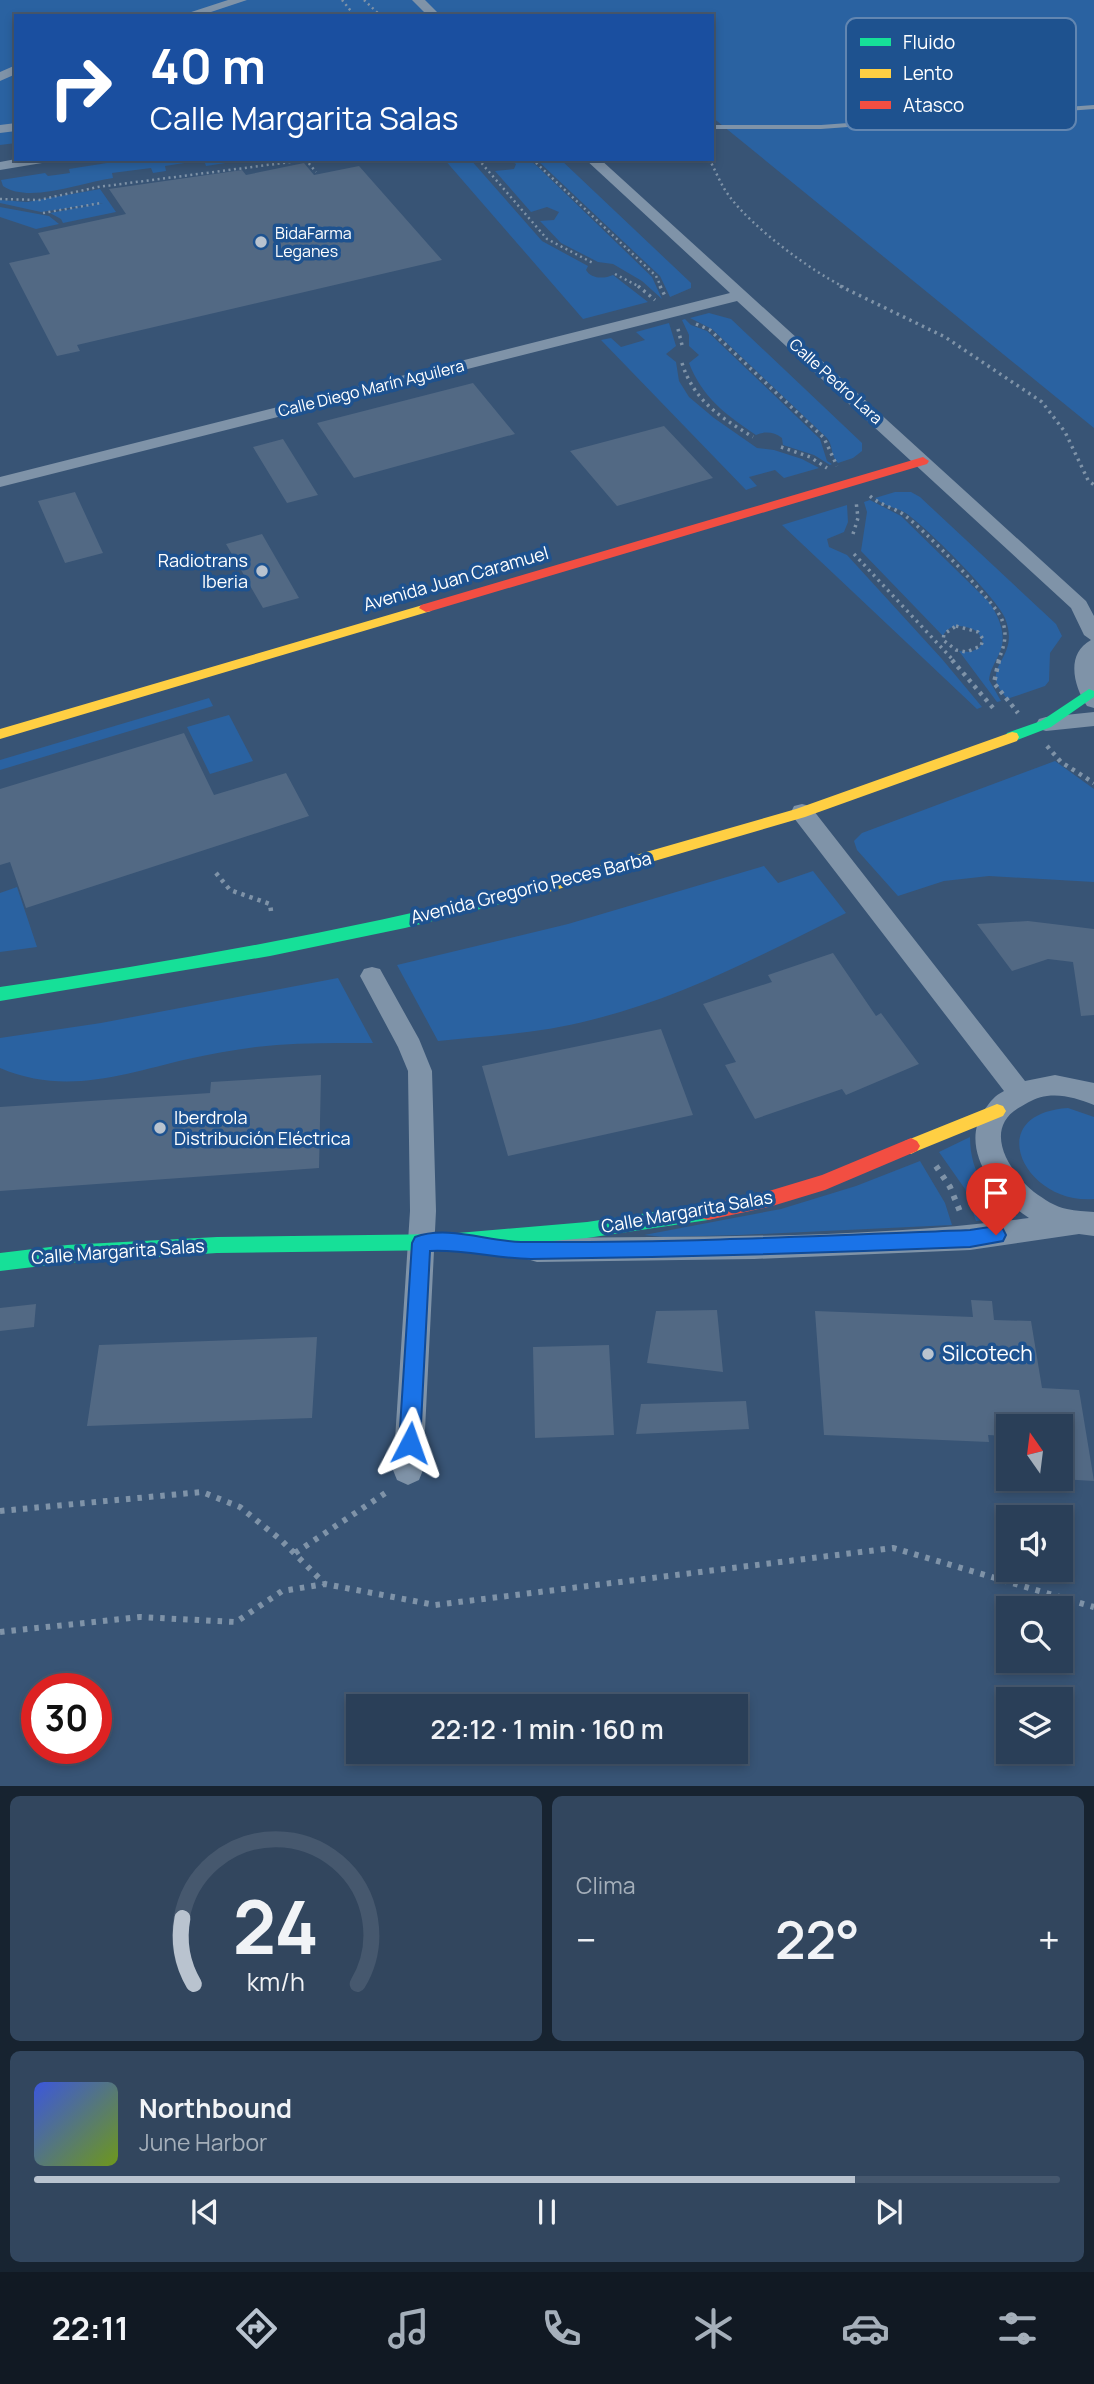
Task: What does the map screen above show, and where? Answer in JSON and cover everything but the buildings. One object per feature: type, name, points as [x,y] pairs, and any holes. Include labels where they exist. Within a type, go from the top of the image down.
[{"type":"street","points":[[181,14],[216,0]]},
{"type":"street","points":[[181,14],[241,0]]},
{"type":"street","points":[[418,0],[433,14]]},
{"type":"street","points":[[0,166],[30,161]]},
{"type":"street","name":"Calle Pedro Lara","points":[[594,161],[1086,609],[1094,635]]},
{"type":"street","name":"Calle Diego Marín Aguilera","points":[[0,482],[741,295]]},
{"type":"street","name":"Avenida Juan Caramuel","points":[[0,734],[923,461]]},
{"type":"street","points":[[1091,697],[1083,665],[1094,646]]},
{"type":"street","name":"Avenida Gregorio Peces Barba","points":[[0,994],[248,953],[468,906],[669,852],[802,812],[1046,724],[1091,697]]},
{"type":"street","name":"Avenida Gregorio Peces Barba","points":[[1046,724],[1094,719]]},
{"type":"street","points":[[802,812],[1019,1092]]},
{"type":"street","points":[[372,976],[410,1046],[419,1071],[434,1242],[408,1470]]},
{"type":"street","points":[[1089,1227],[1050,1217],[1027,1205],[1001,1179],[988,1149],[989,1128],[997,1111],[1019,1092],[1039,1086],[1062,1085],[1094,1094]]},
{"type":"street","name":"Calle Margarita Salas","points":[[434,1242],[587,1230],[708,1212],[769,1199],[874,1164],[997,1111]]},
{"type":"street","name":"Calle Margarita Salas","points":[[0,1262],[66,1254],[217,1245],[366,1241],[434,1242],[517,1250],[754,1247],[970,1238],[1089,1227]]},
{"type":"lane","points":[[1076,108],[1094,107]]},
{"type":"lane","points":[[714,127],[846,125]]},
{"type":"path","points":[[342,0],[353,14]]},
{"type":"path","points":[[364,0],[379,14]]},
{"type":"path","points":[[0,199],[39,200],[98,187],[298,161]]},
{"type":"path","points":[[307,161],[316,172]]},
{"type":"path","points":[[480,161],[552,243],[593,263]]},
{"type":"path","points":[[710,161],[734,202],[807,266],[835,283],[944,337],[1042,402],[1065,432],[1088,480],[1094,485]]},
{"type":"path","points":[[43,213],[101,204]]},
{"type":"path","points":[[615,274],[643,288],[658,303]]},
{"type":"path","points":[[675,320],[682,345]]},
{"type":"path","points":[[682,363],[694,395],[717,415],[753,437]]},
{"type":"path","points":[[781,447],[810,457],[829,470]]},
{"type":"path","points":[[853,534],[858,518],[856,500]]},
{"type":"path","points":[[854,554],[943,644],[995,709]]},
{"type":"path","points":[[956,626],[978,632],[983,642],[977,650],[966,652],[943,644],[944,634],[956,626]]},
{"type":"path","points":[[216,873],[230,890],[270,904],[271,911]]},
{"type":"path","points":[[931,1160],[950,1187],[965,1222]]},
{"type":"path","points":[[295,1553],[391,1489],[408,1470]]},
{"type":"path","points":[[0,1511],[202,1492],[240,1507],[295,1553],[325,1584]]},
{"type":"path","points":[[0,1632],[140,1617],[236,1622],[282,1591],[325,1584],[435,1605],[893,1548],[1094,1607]]},
{"type":"shaded area","points":[[0,0],[1094,0],[1094,428],[714,119],[714,14],[14,14],[14,143],[0,145]]},
{"type":"shaded area","points":[[119,161],[198,161],[165,166],[166,171],[153,173],[151,168],[112,173],[113,178],[41,192],[14,191],[3,186],[1,180],[45,173],[48,176],[70,173],[69,169]]},
{"type":"shaded area","points":[[204,161],[239,161],[206,166]]},
{"type":"shaded area","points":[[446,161],[472,161],[542,241],[588,266],[586,270],[594,277],[613,275],[648,302],[583,319]]},
{"type":"shaded area","points":[[511,161],[531,161],[537,166],[652,277],[662,299],[642,281],[613,264],[598,262],[561,243],[540,221],[554,220],[559,212],[547,207],[531,212],[495,171],[514,169],[516,164]]},
{"type":"shaded area","points":[[538,161],[562,161],[691,283],[691,288],[670,297],[660,276]]},
{"type":"shaded area","points":[[100,189],[116,212],[63,223],[50,213],[103,203],[41,212],[0,203],[0,200],[27,202]]},
{"type":"shaded area","points":[[0,207],[49,216],[59,224],[36,229],[0,217]]},
{"type":"shaded area","points":[[709,313],[731,319],[862,443],[862,451],[853,458],[838,463],[827,438],[712,329],[690,318]]},
{"type":"shaded area","points":[[685,319],[691,325],[707,331],[820,439],[827,461],[832,464],[783,445],[782,438],[776,434],[756,435],[716,404],[701,386],[689,363],[699,355],[689,346],[689,335],[682,320]]},
{"type":"shaded area","points":[[669,323],[676,346],[666,354],[676,362],[679,381],[689,397],[757,448],[802,459],[819,468],[784,478],[775,470],[749,477],[757,486],[746,490],[601,340],[611,338],[621,347],[645,340],[636,332]]},
{"type":"shaded area","points":[[895,492],[911,492],[920,497],[1056,624],[1062,636],[1050,653],[1049,681],[1045,686],[1007,699],[996,680],[996,673],[1009,639],[1005,618],[975,579],[914,519],[875,498]]},
{"type":"shaded area","points":[[870,500],[901,516],[989,602],[999,620],[1003,640],[989,680],[1001,701],[997,702],[959,651],[970,652],[979,648],[983,642],[978,632],[959,626],[950,628],[943,636],[861,551],[867,512],[864,502]]},
{"type":"shaded area","points":[[847,505],[848,522],[844,532],[827,539],[829,547],[847,555],[982,707],[977,709],[782,525]]},
{"type":"shaded area","points":[[209,698],[213,706],[0,770],[0,760]]},
{"type":"shaded area","points":[[229,715],[253,761],[210,774],[187,727]]},
{"type":"shaded area","points":[[1055,761],[1094,789],[1094,882],[989,876],[944,881],[898,896],[857,850],[854,841],[862,833]]},
{"type":"shaded area","points":[[764,866],[778,883],[813,871],[846,913],[690,987],[591,1020],[535,1031],[438,1041],[397,965],[568,924]]},
{"type":"shaded area","points":[[17,887],[37,947],[0,952],[0,893]]},
{"type":"shaded area","points":[[338,978],[373,1043],[256,1047],[196,1057],[94,1080],[48,1081],[0,1068],[0,1038],[101,1023]]},
{"type":"shaded area","points":[[1068,1108],[1094,1117],[1094,1199],[1069,1197],[1048,1188],[1032,1174],[1022,1158],[1019,1141],[1025,1126],[1041,1114]]},
{"type":"shaded area","points":[[970,1137],[977,1173],[997,1201],[1017,1217],[976,1221],[965,1189],[939,1152]]},
{"type":"shaded area","points":[[920,1161],[945,1203],[952,1225],[739,1235],[644,1235],[781,1209],[856,1186]]},
{"type":"traffic: fast","points":[[1012,737],[1046,724],[1089,694]]},
{"type":"traffic: fast","points":[[0,994],[136,973],[338,936],[538,889]]},
{"type":"traffic: fast","points":[[0,1262],[67,1254],[217,1245],[446,1242],[587,1230],[708,1212]]},
{"type":"traffic: slow","points":[[0,734],[426,608]]},
{"type":"traffic: slow","points":[[538,889],[800,813],[1012,737]]},
{"type":"traffic: slow","points":[[911,1146],[997,1111]]},
{"type":"traffic: jam","points":[[426,608],[923,461]]},
{"type":"traffic: jam","points":[[708,1212],[769,1199],[825,1182],[911,1146]]},
{"type":"place","name":"BidaFarma Leganes","points":[[261,242]]},
{"type":"place","name":"Radiotrans Iberia","points":[[262,571]]},
{"type":"place","name":"Iberdrola Distribución Eléctrica","points":[[160,1128]]},
{"type":"place","name":"Silcotech","points":[[928,1354]]},
{"type":"route","points":[[410,1443],[421,1243],[446,1242],[517,1250],[570,1250],[754,1247],[996,1235]]}]
